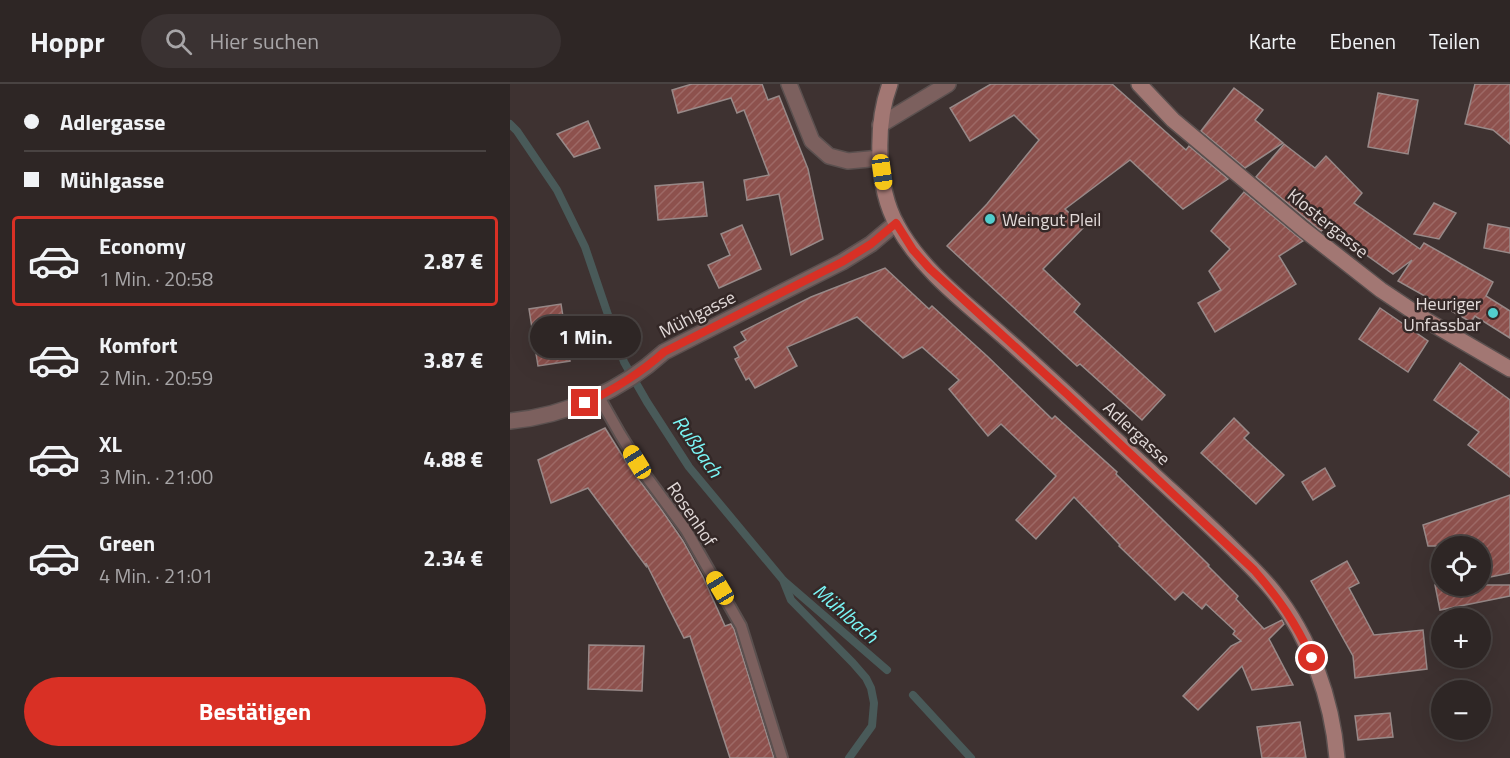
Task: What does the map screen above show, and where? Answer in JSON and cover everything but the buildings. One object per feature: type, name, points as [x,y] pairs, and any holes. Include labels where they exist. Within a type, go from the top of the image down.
[{"type":"main road","name":"Adlergasse","points":[[890,84],[885,96],[880,125],[880,158],[888,205],[913,250],[930,269],[1211,527],[1273,590],[1287,610],[1312,658],[1324,691],[1337,758]]},
{"type":"main road","name":"Klostergasse","points":[[1139,84],[1173,120],[1303,229],[1381,290],[1426,320],[1510,369]]},
{"type":"street","points":[[789,84],[812,141],[829,156],[848,161],[880,158]]},
{"type":"street","points":[[880,125],[948,84]]},
{"type":"street","name":"Mühlgasse","points":[[510,421],[531,419],[585,403],[604,394],[664,352],[842,262],[871,244],[896,223]]},
{"type":"lane","name":"Rosenhof","points":[[604,394],[620,435],[646,476],[686,530],[741,626],[782,758]]},
{"type":"waterway","name":"Rußbach","points":[[510,124],[557,190],[585,247],[624,362],[647,402],[689,467],[783,580],[791,600],[866,678],[874,703],[872,726],[849,758]]},
{"type":"waterway","name":"Mühlbach","points":[[784,581],[887,670]]},
{"type":"waterway","name":"Mühlbach","points":[[913,695],[971,758]]},
{"type":"place","name":"Weingut Pleil","points":[[990,219]]},
{"type":"place","name":"Heuriger Unfassbar","points":[[1493,313]]},
{"type":"route","points":[[585,403],[608,392],[664,352],[842,262],[871,244],[896,223],[913,250],[953,292],[1068,395],[1254,570],[1273,590],[1287,610],[1312,658]]}]
